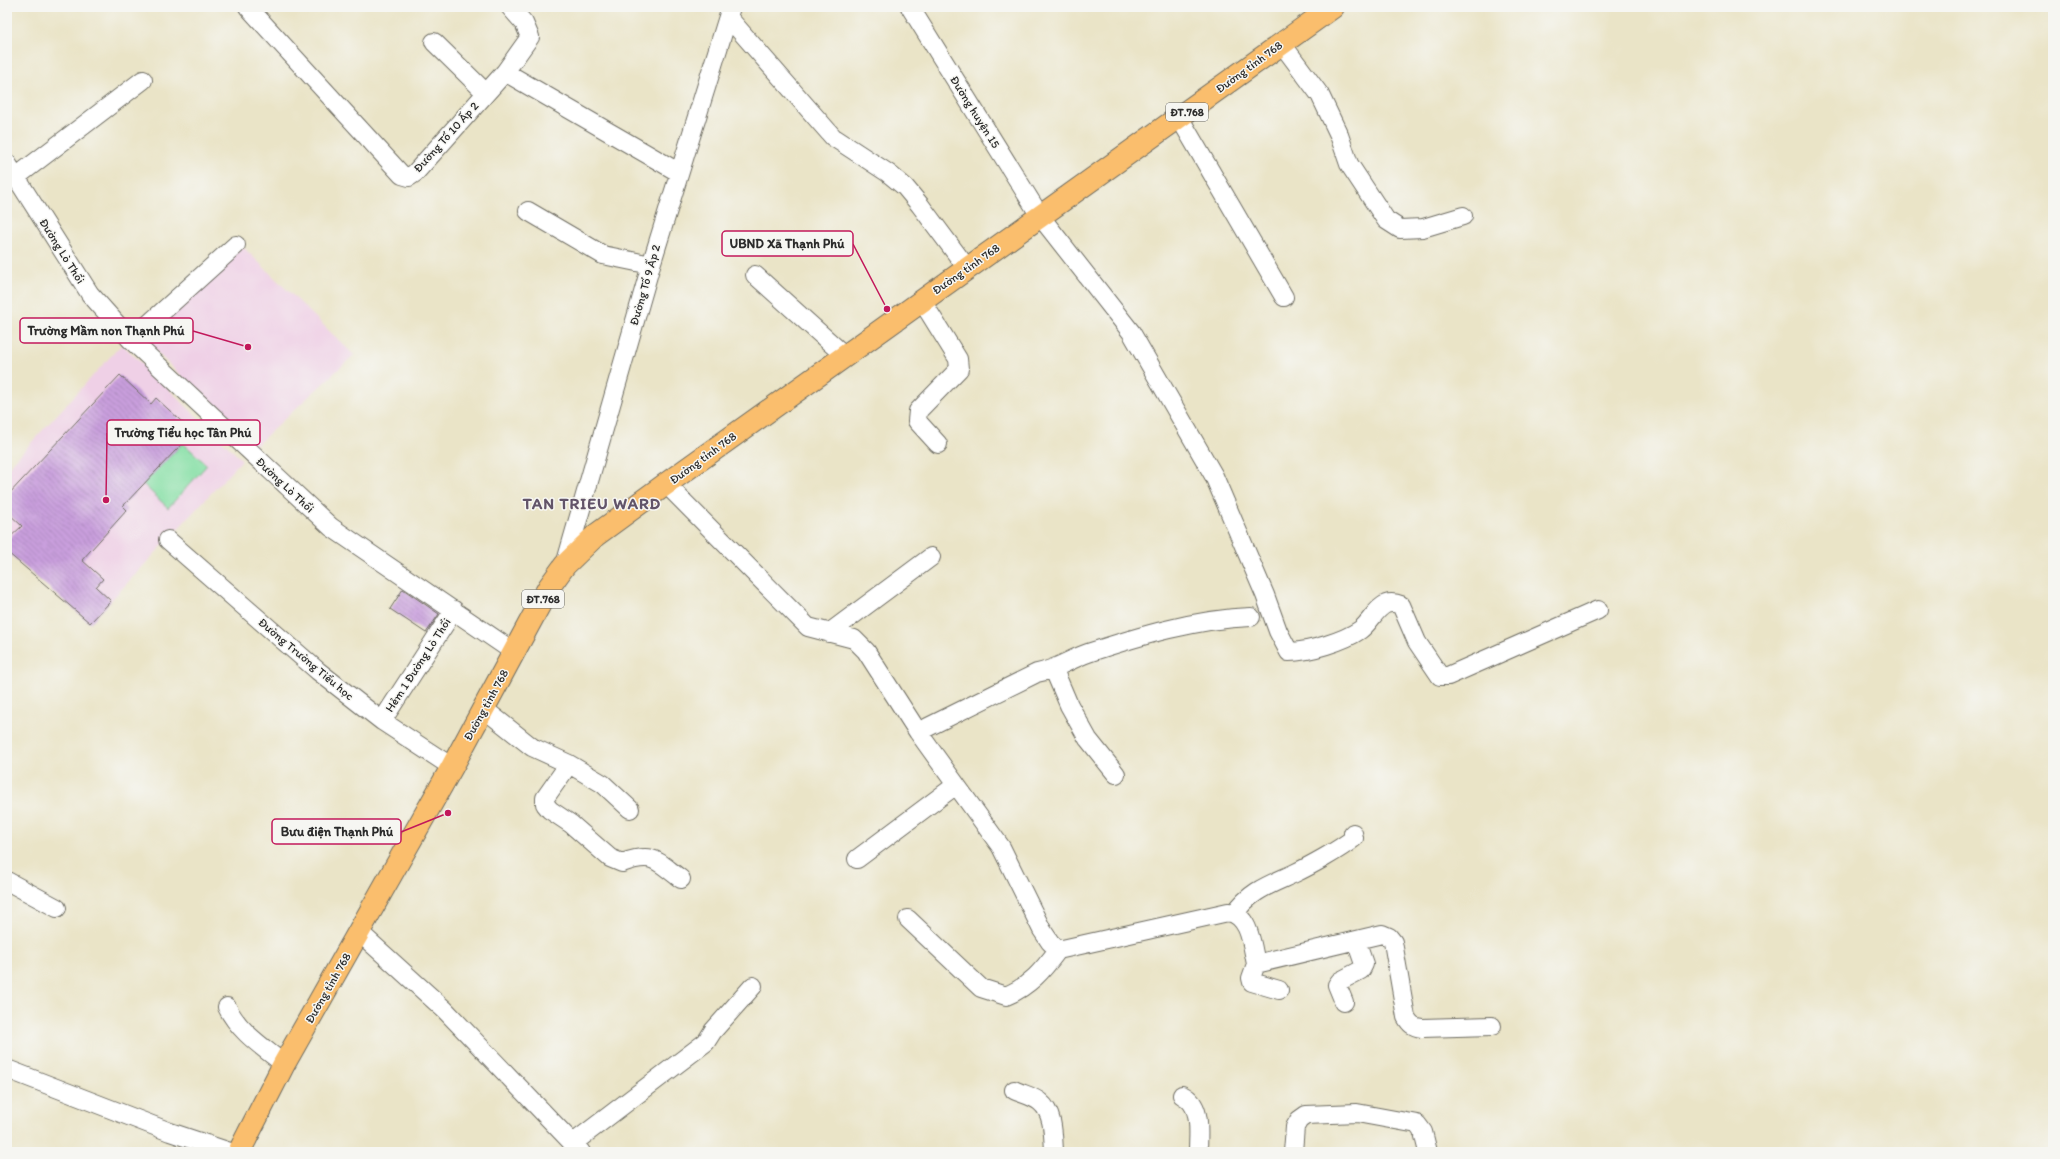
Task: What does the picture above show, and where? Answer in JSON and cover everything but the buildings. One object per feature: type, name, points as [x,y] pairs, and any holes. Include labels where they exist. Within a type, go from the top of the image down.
[{"type":"main road","name":"Đường tỉnh 768","points":[[239,1152],[284,1064],[452,767],[549,587],[565,566],[596,535],[666,484],[1333,7]]},
{"type":"street","name":"Đường Tổ 10 Ấp 2","points":[[248,7],[402,174],[409,176],[415,173],[505,72],[530,37],[524,23],[510,7]]},
{"type":"street","name":"Đường huyện 15","points":[[910,7],[1040,216],[1131,332],[1214,476],[1265,595],[1280,636],[1289,652],[1298,652],[1337,641],[1361,630],[1376,612],[1386,604],[1394,602],[1401,605],[1418,642],[1434,669],[1440,676],[1448,676],[1598,610]]},
{"type":"street","points":[[729,12],[833,137],[888,173],[905,187],[967,268]]},
{"type":"street","name":"Đường Tổ 9 Ấp 2","points":[[565,566],[678,172],[729,12]]},
{"type":"street","points":[[434,42],[486,93]]},
{"type":"street","points":[[1282,44],[1320,95],[1339,135],[1349,164],[1386,220],[1400,229],[1423,228],[1463,216]]},
{"type":"street","points":[[505,72],[678,172]]},
{"type":"street","points":[[11,170],[143,80]]},
{"type":"street","points":[[1179,117],[1284,297]]},
{"type":"street","name":"Đường Lò Thổi","points":[[11,170],[90,294],[131,340],[331,527],[514,652]]},
{"type":"street","points":[[528,211],[603,255],[651,266]]},
{"type":"street","points":[[131,340],[236,246]]},
{"type":"street","points":[[755,275],[845,356]]},
{"type":"street","points":[[922,301],[958,359],[959,369],[918,411],[917,421],[938,444]]},
{"type":"street","points":[[666,484],[808,627],[854,639],[866,651],[918,732],[1001,847],[1042,930],[1050,942],[1058,950]]},
{"type":"street","name":"Đường Trường Tiểu học","points":[[168,540],[318,672],[382,721],[452,767]]},
{"type":"street","points":[[829,633],[931,557]]},
{"type":"street","name":"Hẻm 1 Đường Lò Thổi","points":[[382,721],[454,610]]},
{"type":"street","points":[[918,732],[1037,673],[1054,670],[1086,654],[1163,631],[1186,626],[1251,618]]},
{"type":"street","points":[[1054,670],[1069,705],[1088,739],[1116,774]]},
{"type":"street","points":[[484,709],[532,747],[569,764],[603,784],[630,809]]},
{"type":"street","points":[[569,764],[545,798],[545,804],[550,810],[571,824],[610,858],[622,863],[641,857],[655,860],[681,879]]},
{"type":"street","points":[[857,859],[956,785]]},
{"type":"street","points":[[1235,913],[1245,899],[1272,882],[1294,874],[1343,847],[1354,838],[1354,833]]},
{"type":"street","points":[[7,881],[57,908]]},
{"type":"street","points":[[908,919],[981,988],[1006,996],[1019,991],[1037,977],[1058,950],[1228,912],[1235,913],[1242,919],[1247,928],[1256,964],[1251,978],[1252,982],[1279,990]]},
{"type":"street","points":[[360,932],[445,1010],[577,1148],[706,1042],[712,1031],[753,986]]},
{"type":"street","points":[[1256,964],[1382,934],[1389,937],[1393,942],[1406,1017],[1409,1023],[1415,1027],[1492,1026]]},
{"type":"street","points":[[1344,1002],[1337,985],[1340,981],[1362,970],[1364,964],[1356,941]]},
{"type":"street","points":[[227,1007],[234,1020],[250,1037],[284,1064]]},
{"type":"street","points":[[7,1069],[170,1132],[230,1152]]},
{"type":"street","points":[[1014,1090],[1040,1101],[1046,1109],[1052,1124],[1054,1152]]},
{"type":"street","points":[[1182,1095],[1190,1099],[1197,1114],[1198,1152]]},
{"type":"street","points":[[1293,1152],[1295,1126],[1299,1120],[1306,1115],[1356,1112],[1417,1124],[1423,1132],[1428,1152]]},
{"type":"shaded area","points":[[242,246],[354,355],[254,447],[142,338]]},
{"type":"shaded area","points":[[122,344],[242,460],[90,623],[7,552],[7,469]]},
{"type":"green space","points":[[183,443],[207,465],[168,508],[143,484]]},
{"type":"place","name":"UBND Xã Thạnh Phú","points":[[887,309]]},
{"type":"place","name":"Trường Mầm non Thạnh Phú","points":[[248,347]]},
{"type":"place","name":"Trường Tiểu học Tân Phú","points":[[106,500]]},
{"type":"place","name":"Bưu điện Thạnh Phú","points":[[448,813]]},
{"type":"district","name":"TAN TRIEU WARD","points":[[592,503]]}]
